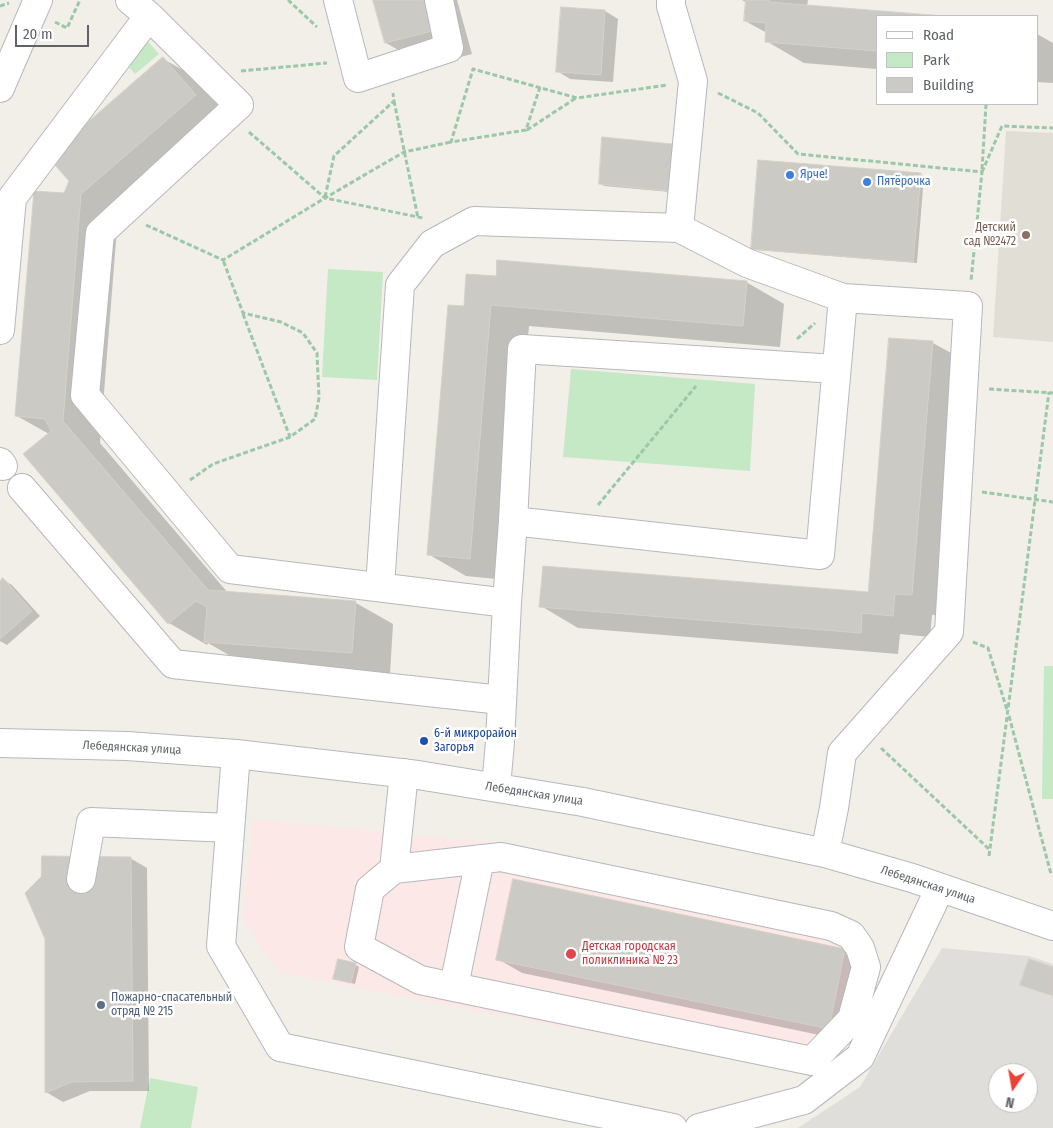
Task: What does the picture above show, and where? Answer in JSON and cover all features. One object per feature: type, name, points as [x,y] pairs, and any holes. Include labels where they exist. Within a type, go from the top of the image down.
[{"type":"street","points":[[0,88],[38,0]]},
{"type":"street","points":[[338,0],[358,78],[449,48],[439,0]]},
{"type":"street","points":[[671,0],[671,6],[693,81],[679,228]]},
{"type":"street","points":[[0,330],[12,198],[140,8],[239,105],[100,233],[86,395],[230,569],[507,603]]},
{"type":"street","points":[[380,586],[400,285],[432,244],[474,221],[679,228],[747,263],[843,298],[968,306],[949,632],[842,754],[825,853]]},
{"type":"street","points":[[513,521],[820,555],[843,298]]},
{"type":"street","points":[[496,788],[522,349],[836,369]]},
{"type":"street","points":[[22,488],[173,664],[501,700]]},
{"type":"street","name":"Лебедянская улица","points":[[0,743],[126,746],[236,754],[404,773],[583,802],[825,853],[912,878],[1053,926]]},
{"type":"street","points":[[236,754],[221,946],[280,1047],[673,1128]]},
{"type":"street","points":[[394,869],[404,773]]},
{"type":"street","points":[[80,879],[91,822],[230,828]]},
{"type":"street","points":[[501,857],[831,926],[851,935],[860,948],[866,968],[852,1019],[812,1061],[420,980],[359,947],[370,889],[394,869],[480,859],[501,857]]},
{"type":"street","points":[[454,986],[480,859]]},
{"type":"street","points":[[699,1128],[804,1100],[860,1057],[940,888]]},
{"type":"path","points":[[288,0],[317,27]]},
{"type":"path","points":[[208,74],[353,60]]},
{"type":"path","points":[[390,68],[394,101],[425,253]]},
{"type":"path","points":[[451,142],[474,68],[577,98]]},
{"type":"path","points":[[223,260],[404,152],[451,142],[526,130],[577,98],[693,81],[758,113],[798,154],[982,172]]},
{"type":"path","points":[[526,130],[540,87]]},
{"type":"path","points":[[325,198],[334,156],[394,101]]},
{"type":"path","points":[[968,306],[982,172],[986,105]]},
{"type":"path","points":[[228,114],[325,198],[463,227]]},
{"type":"path","points":[[982,172],[1002,126],[1053,128]]},
{"type":"path","points":[[121,213],[223,260],[290,437]]},
{"type":"path","points":[[790,342],[798,339],[843,298]]},
{"type":"path","points":[[169,495],[212,464],[290,437],[315,419],[319,398],[317,352],[303,333],[281,322],[243,313]]},
{"type":"path","points":[[579,528],[716,361]]},
{"type":"path","points":[[964,387],[1051,392],[989,856]]},
{"type":"path","points":[[958,489],[1053,502]]},
{"type":"path","points":[[949,632],[988,648],[1008,712],[1051,874]]},
{"type":"path","points":[[862,730],[990,850]]},
{"type":"shaded area","name":"Детский сад №2472","points":[[1006,131],[1053,133],[1053,342],[993,337]]},
{"type":"shaded area","name":"Детская городская поликлиника № 23","points":[[252,819],[500,843],[838,912],[859,924],[872,941],[878,964],[862,1022],[811,1075],[282,973],[258,944],[244,921]]},
{"type":"shaded area","points":[[942,948],[1029,956],[1053,964],[1053,1128],[798,1128],[860,1087]]},
{"type":"green space","points":[[143,36],[159,54],[135,74],[119,56]]},
{"type":"green space","points":[[328,269],[383,272],[377,380],[322,377]]},
{"type":"green space","points":[[571,369],[755,384],[750,471],[563,457]]},
{"type":"green space","points":[[1044,666],[1053,666],[1053,799],[1042,799]]},
{"type":"green space","points":[[150,1078],[198,1087],[191,1128],[140,1128]]},
{"type":"building","points":[[373,0],[423,0],[432,31],[385,43]]},
{"type":"building","points":[[746,0],[769,0],[769,2],[932,15],[876,15],[876,51],[765,42],[766,23],[744,21]]},
{"type":"building","points":[[561,7],[605,10],[601,75],[556,72]]},
{"type":"building","points":[[163,57],[196,95],[81,194],[63,421],[208,590],[356,601],[352,653],[204,642],[207,607],[196,601],[168,624],[23,454],[51,431],[45,419],[15,416],[34,191],[64,193],[69,181],[48,157]]},
{"type":"building","points":[[602,137],[682,145],[678,192],[599,184]]},
{"type":"building","points":[[758,160],[921,173],[913,262],[751,249]]},
{"type":"building","points":[[497,260],[747,281],[743,326],[491,305],[470,559],[427,555],[448,305],[464,306],[466,274],[496,276]]},
{"type":"building","points":[[889,338],[933,341],[912,595],[895,594],[893,616],[862,613],[861,633],[539,607],[543,566],[868,592]]},
{"type":"building","points":[[3,578],[32,611],[0,639],[0,581]]},
{"type":"building","points":[[42,856],[131,857],[133,1081],[72,1082],[45,1093],[45,939],[25,893],[41,877]]},
{"type":"building","points":[[513,879],[845,949],[829,1029],[496,960]]},
{"type":"building","points":[[338,959],[356,963],[351,983],[333,979]]},
{"type":"building","points":[[1029,959],[1053,967],[1053,996],[1020,985]]},
{"type":"place","name":"Ярче!","points":[[790,175]]},
{"type":"place","name":"Пятёрочка","points":[[867,182]]},
{"type":"place","name":"Детский сад №2472","points":[[1026,235]]},
{"type":"place","name":"6-й микрорайон Загорья","points":[[424,741]]},
{"type":"place","name":"Детская городская поликлиника № 23","points":[[571,954]]},
{"type":"place","name":"Пожарно-спасательный отряд № 215","points":[[101,1005]]}]
